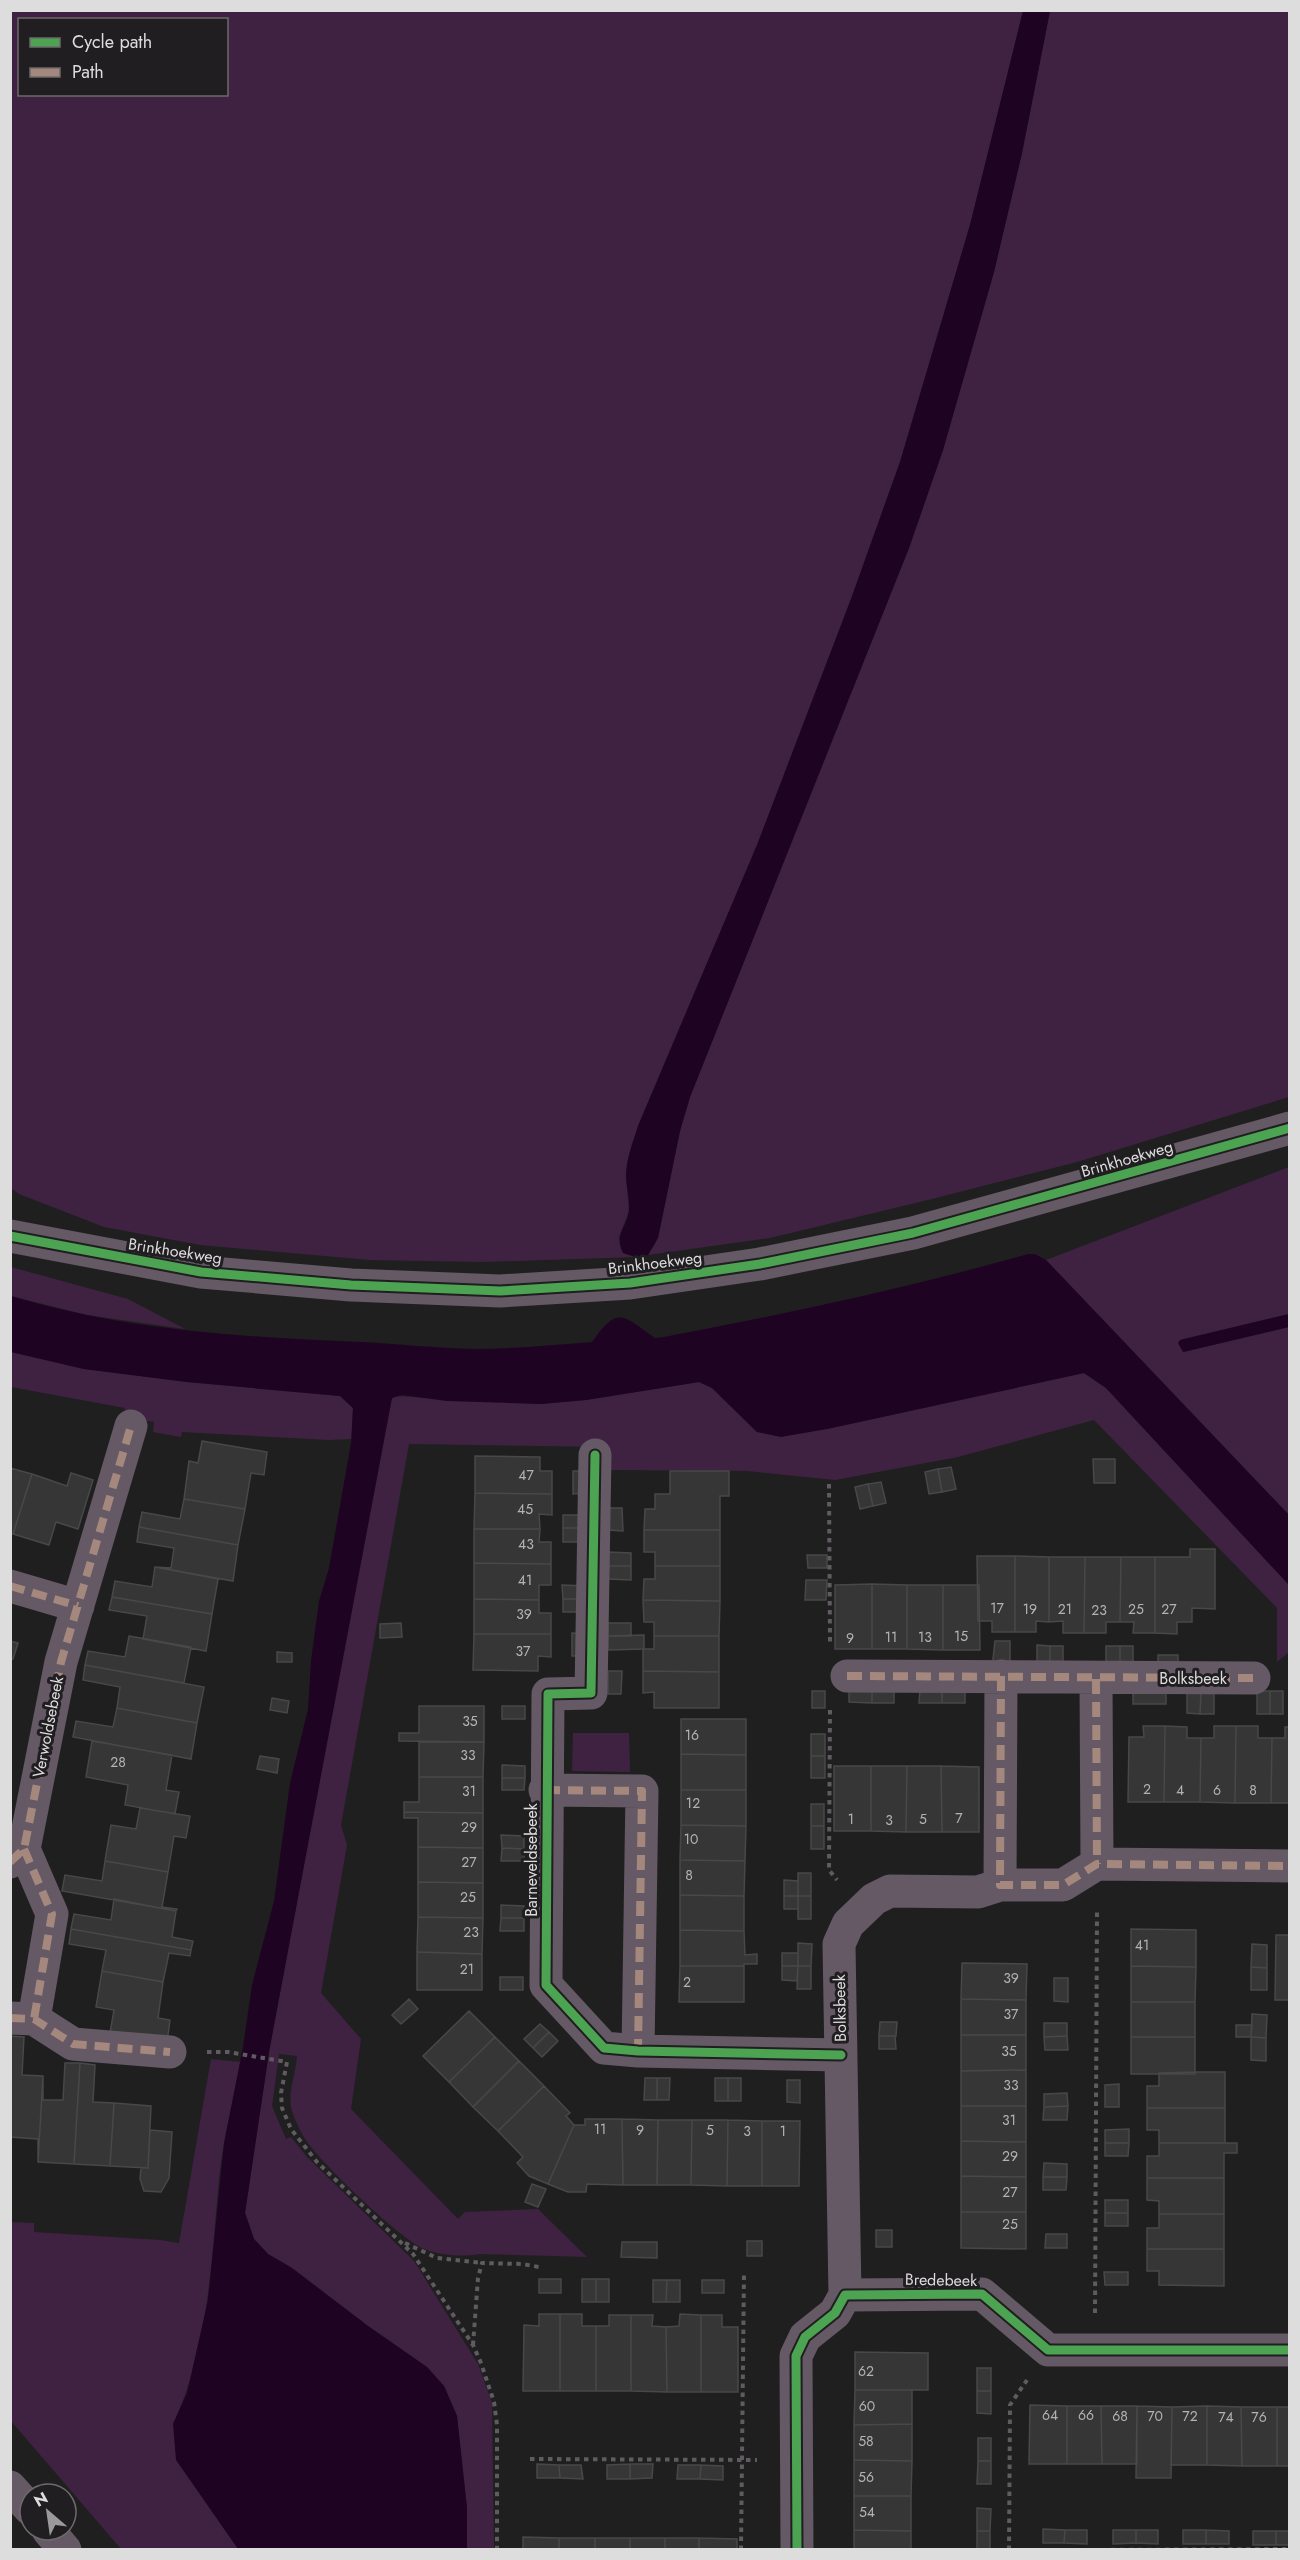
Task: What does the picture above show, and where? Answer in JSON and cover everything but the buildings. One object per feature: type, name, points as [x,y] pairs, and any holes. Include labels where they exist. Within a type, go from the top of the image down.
[{"type":"street","name":"Brinkhoekweg","points":[[10,1236],[201,1272],[351,1285],[500,1291],[630,1283],[760,1264],[913,1233],[1065,1193],[1290,1128]]},
{"type":"street","name":"Verwoldsebeek","points":[[131,1426],[61,1662],[17,1856],[52,1914],[22,2018],[73,2044],[170,2052]]},
{"type":"street","name":"Barneveldsebeek","points":[[595,1455],[591,1693],[548,1694],[545,1790],[546,1986],[604,2048],[638,2051],[841,2055]]},
{"type":"street","points":[[10,1586],[78,1606]]},
{"type":"street","name":"Bolksbeek","points":[[847,1676],[1254,1678]]},
{"type":"street","points":[[1000,1885],[1001,1676]]},
{"type":"street","points":[[1096,1679],[1097,1864],[1290,1866]]},
{"type":"street","name":"Barneveldsebeek","points":[[545,1790],[642,1791],[638,2051]]},
{"type":"street","name":"Bolksbeek","points":[[845,2295],[839,1944],[848,1924],[874,1899],[890,1892],[978,1892],[1000,1885],[1063,1885],[1097,1864]]},
{"type":"street","name":"Bredebeek","points":[[845,2295],[982,2294],[1048,2350]]},
{"type":"street","points":[[797,2550],[796,2356],[805,2337],[835,2313],[845,2295]]},
{"type":"street","points":[[1048,2350],[1290,2350]]},
{"type":"path","points":[[1095,2350],[1097,1864]]},
{"type":"path","points":[[228,2052],[287,2062],[282,2108],[302,2145],[402,2241],[473,2345],[494,2402],[497,2425],[497,2550]]},
{"type":"path","points":[[402,2241],[418,2251],[437,2258],[539,2267]]},
{"type":"path","points":[[473,2345],[478,2278],[482,2263]]},
{"type":"path","points":[[741,2550],[744,2271]]},
{"type":"path","points":[[1009,2550],[1010,2405],[1048,2350]]},
{"type":"path","points":[[530,2459],[742,2460]]},
{"type":"path","points":[[1084,2550],[1287,2549]]},
{"type":"shaded area","points":[[10,11],[1023,11],[970,225],[900,462],[851,599],[757,845],[638,1126],[626,1176],[629,1211],[619,1237],[623,1253],[636,1257],[483,1262],[370,1260],[200,1245],[104,1227],[19,1194],[11,1188]]},
{"type":"shaded area","points":[[1023,11],[1050,11],[1022,153],[994,272],[943,450],[909,548],[690,1097],[680,1131],[658,1238],[648,1255],[636,1257],[623,1253],[620,1246],[620,1235],[629,1209],[626,1176],[632,1144],[757,845],[851,599],[900,462],[970,225]]},
{"type":"shaded area","points":[[1050,11],[1289,11],[1289,1097],[1077,1162],[932,1199],[770,1238],[648,1255],[658,1238],[680,1131],[690,1097],[909,548],[943,450],[994,272],[1022,153]]},
{"type":"shaded area","points":[[1289,1167],[1289,1314],[1180,1340],[1184,1352],[1289,1327],[1289,1515],[1046,1260]]},
{"type":"shaded area","points":[[1035,1254],[1046,1260],[1289,1515],[1289,1585],[1106,1388],[1084,1373],[781,1437],[757,1432],[712,1388],[699,1382],[586,1400],[541,1404],[447,1401],[402,1395],[392,1398],[269,2052],[245,2213],[254,2239],[268,2254],[292,2268],[368,2326],[427,2367],[444,2386],[457,2416],[467,2508],[467,2549],[238,2549],[176,2460],[173,2424],[187,2393],[208,2300],[224,2143],[243,2047],[252,1985],[274,1901],[290,1783],[308,1709],[311,1661],[319,1601],[329,1568],[351,1443],[353,1408],[340,1396],[187,1382],[84,1369],[11,1352],[11,1296],[96,1317],[184,1330],[446,1348],[503,1348],[592,1342],[608,1322],[615,1318],[622,1318],[636,1324],[655,1338],[664,1337],[847,1300]]},
{"type":"shaded area","points":[[11,1267],[128,1299],[185,1329],[87,1315],[11,1296]]},
{"type":"shaded area","points":[[1289,1314],[1289,1327],[1183,1352],[1178,1343],[1180,1340]]},
{"type":"shaded area","points":[[11,1352],[84,1369],[187,1382],[340,1396],[353,1408],[352,1439],[329,1440],[182,1432],[181,1437],[153,1432],[154,1422],[123,1417],[125,1408],[11,1387]]},
{"type":"shaded area","points":[[1084,1373],[1106,1388],[1289,1585],[1289,1652],[1277,1662],[1277,1608],[1094,1420],[958,1457],[835,1480],[747,1471],[609,1470],[608,1447],[409,1444],[341,1825],[347,1845],[321,1993],[361,2039],[351,2109],[458,2219],[465,2212],[538,2209],[587,2257],[451,2255],[422,2248],[395,2229],[360,2198],[305,2139],[299,2129],[291,2104],[297,2056],[279,2054],[272,2106],[286,2139],[291,2137],[307,2157],[414,2261],[478,2364],[492,2403],[494,2549],[467,2549],[467,2508],[457,2416],[444,2386],[427,2367],[368,2326],[292,2268],[268,2254],[254,2239],[245,2213],[269,2052],[390,1402],[394,1396],[541,1404],[586,1400],[699,1382],[712,1388],[757,1432],[827,1429]]},
{"type":"shaded area","points":[[573,1733],[629,1733],[630,1772],[572,1771]]},
{"type":"shaded area","points":[[211,2059],[241,2062],[221,2164],[201,2335],[185,2395],[173,2424],[238,2549],[121,2549],[78,2499],[78,2482],[63,2482],[11,2421],[10,2222],[34,2223],[34,2232],[179,2243]]},
{"type":"marked path","points":[[10,1862],[24,1849],[61,1662],[131,1426]]},
{"type":"marked path","points":[[10,1586],[78,1606]]},
{"type":"marked path","points":[[847,1676],[1254,1678]]},
{"type":"marked path","points":[[1001,1676],[1000,1885],[1063,1885],[1097,1864],[1290,1866]]},
{"type":"marked path","points":[[1096,1679],[1097,1864]]},
{"type":"marked path","points":[[545,1790],[642,1791],[638,2051]]},
{"type":"marked path","points":[[24,1849],[52,1914],[34,2019]]},
{"type":"marked path","points":[[10,2018],[34,2019],[73,2044],[170,2052]]},
{"type":"cycle path","points":[[10,1236],[201,1272],[351,1285],[500,1291],[630,1283],[760,1264],[913,1233],[1290,1128]]},
{"type":"cycle path","points":[[595,1455],[591,1693],[548,1694],[546,1985],[604,2048],[638,2051],[841,2055]]},
{"type":"cycle path","points":[[797,2550],[796,2356],[805,2337],[835,2313],[845,2295],[982,2294],[1048,2350],[1290,2350]]}]
